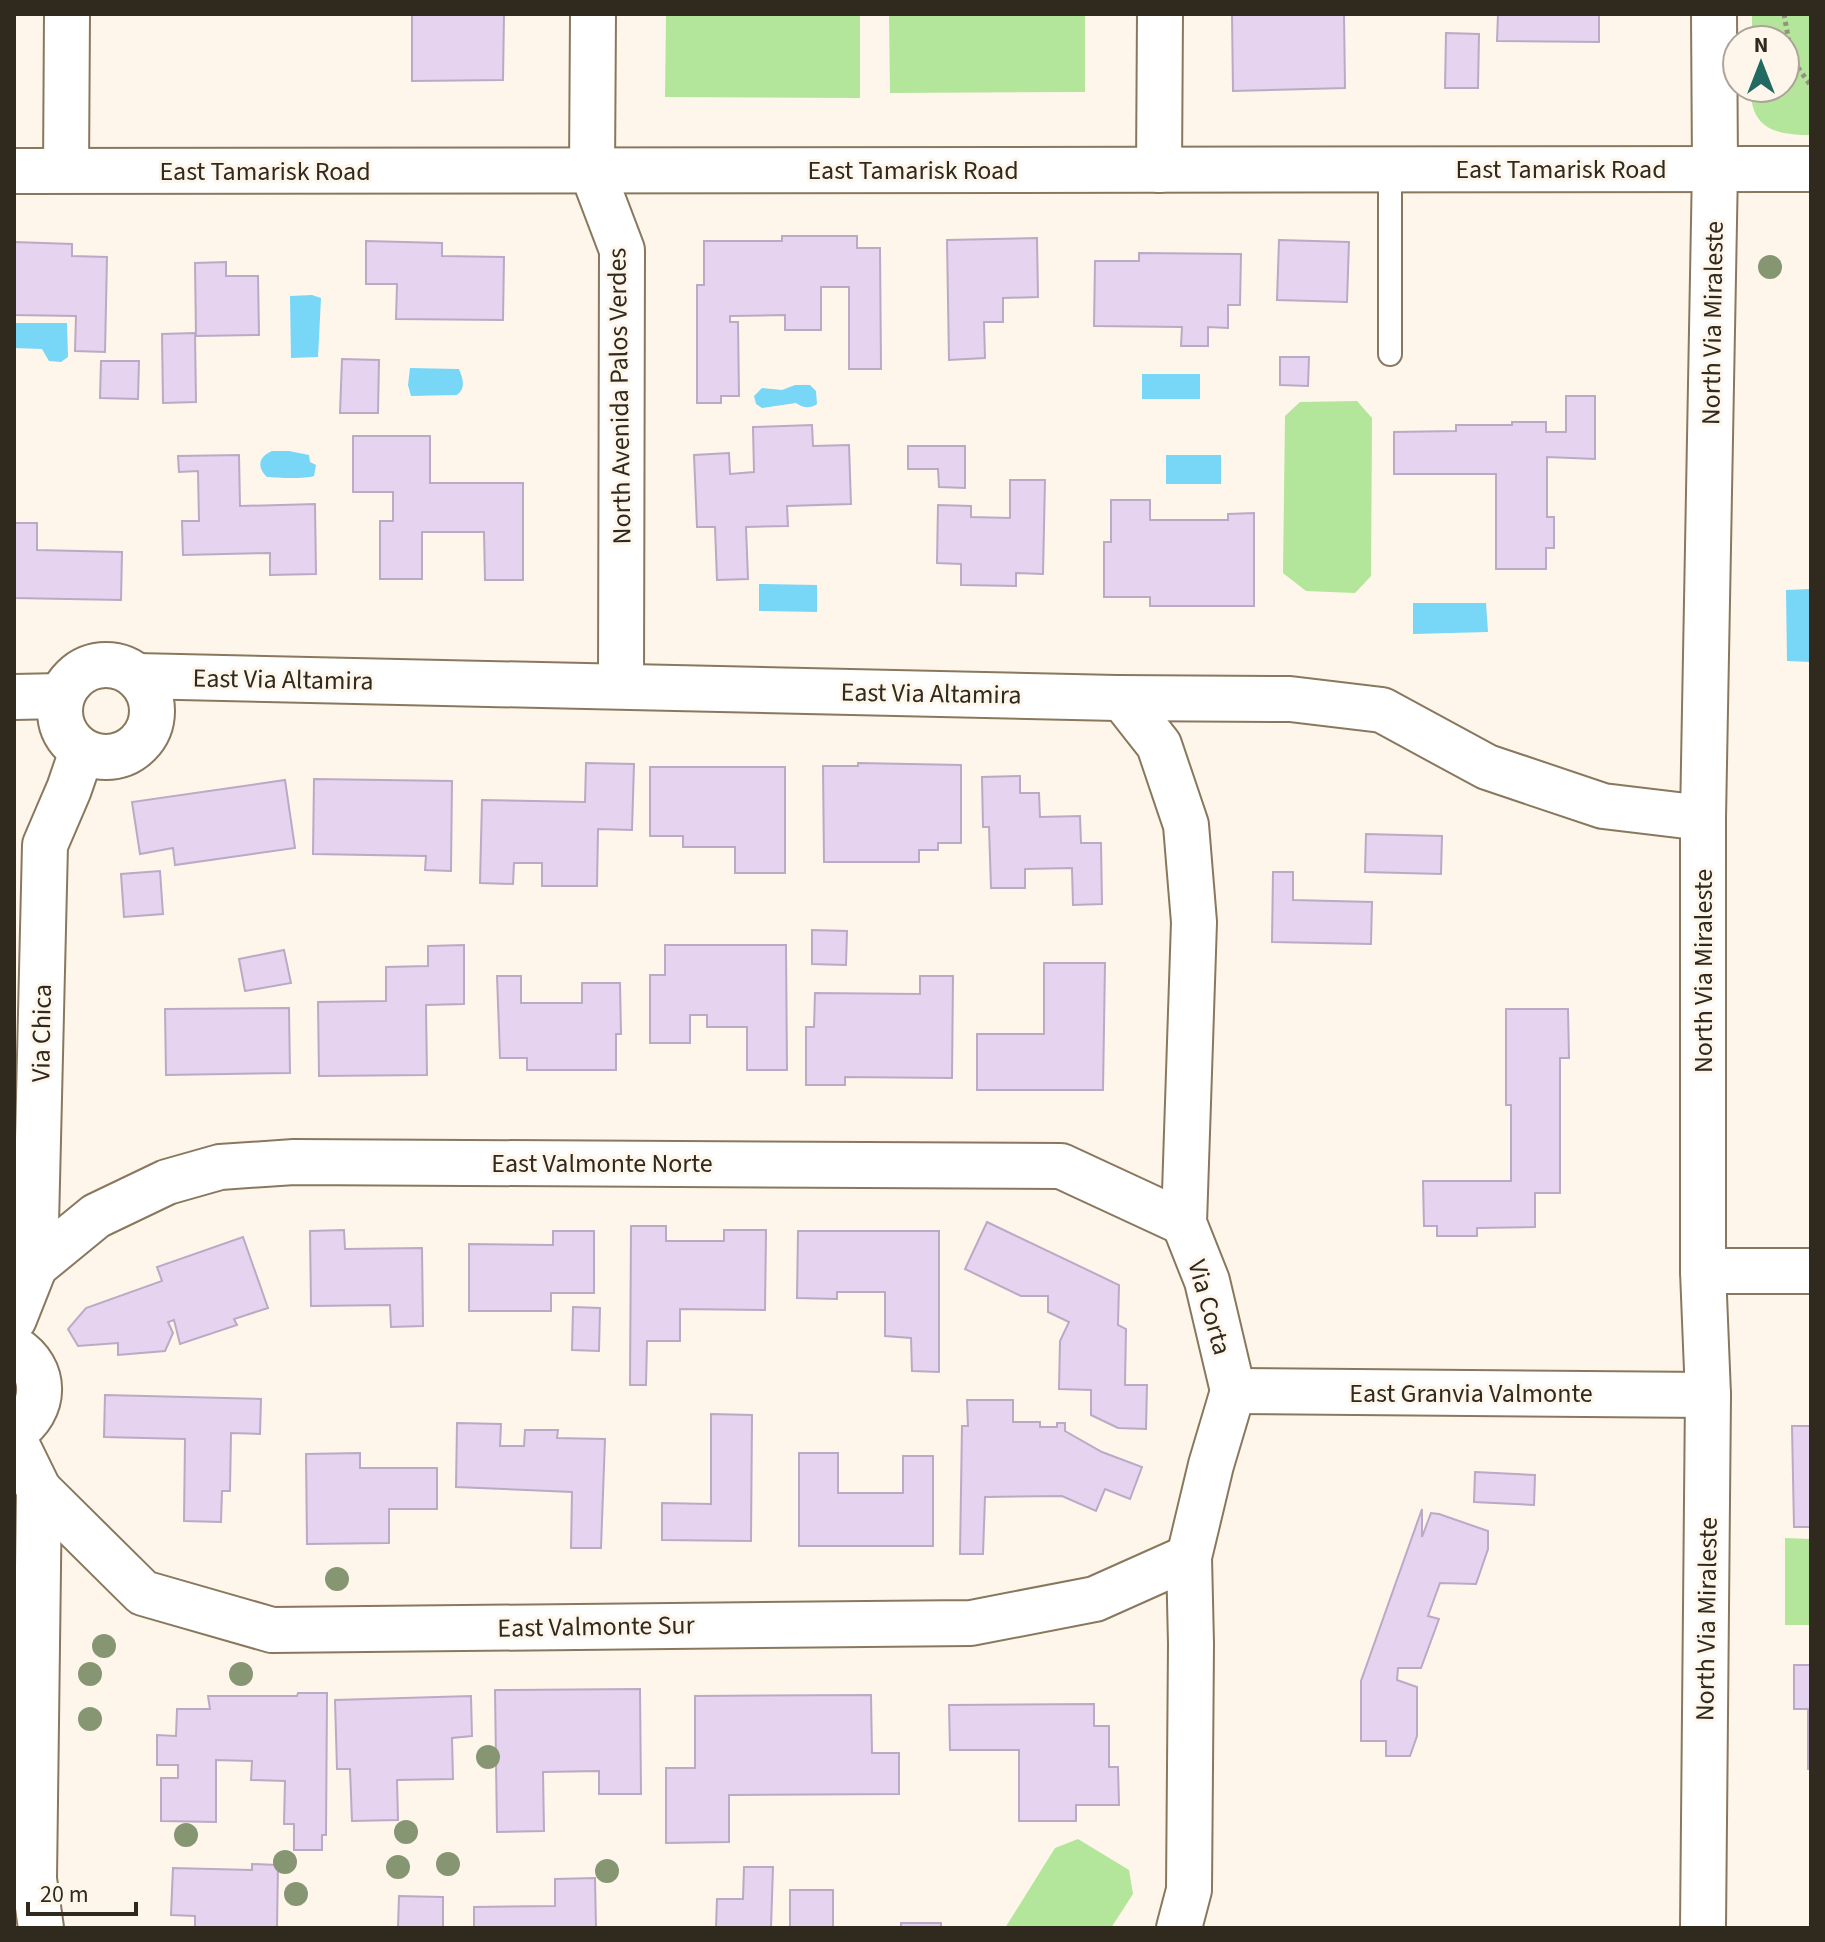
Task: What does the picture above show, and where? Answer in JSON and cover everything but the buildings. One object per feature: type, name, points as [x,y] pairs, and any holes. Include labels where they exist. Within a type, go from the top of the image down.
[{"type":"street","points":[[66,170],[67,14]]},
{"type":"street","name":"North Avenida Palos Verdes","points":[[593,14],[592,171],[622,250],[621,685]]},
{"type":"street","points":[[1159,170],[1160,14]]},
{"type":"street","name":"North Via Miraleste","points":[[1703,1928],[1708,1395],[1703,1271],[1703,818],[1715,168],[1714,14]]},
{"type":"street","name":"East Tamarisk Road","points":[[14,171],[1811,169]]},
{"type":"street","name":"East Via Altamira","points":[[62,696],[80,673],[94,667],[109,666],[136,676],[295,681],[1290,699],[1382,710],[1487,767],[1603,806],[1703,818]]},
{"type":"street","points":[[14,697],[62,696],[60,711],[70,741],[82,751],[97,757],[113,757],[140,743],[152,717],[146,688],[136,676]]},
{"type":"street","name":"Via Corta","points":[[1122,698],[1159,745],[1186,825],[1194,922],[1184,1223],[1207,1281],[1233,1391],[1189,1557],[1189,1890],[1179,1928]]},
{"type":"street","name":"Via Chica","points":[[14,1319],[35,1266],[45,845],[82,751]]},
{"type":"street","name":"East Valmonte Norte","points":[[35,1266],[96,1216],[167,1182],[220,1167],[294,1162],[1061,1166],[1184,1223]]},
{"type":"street","points":[[1703,1271],[1811,1271]]},
{"type":"street","points":[[14,1348],[34,1366],[40,1381],[40,1397],[35,1412],[25,1425],[14,1432]]},
{"type":"street","name":"East Granvia Valmonte","points":[[1233,1391],[1708,1395]]},
{"type":"street","points":[[14,1439],[39,1490],[34,1879],[41,1928]]},
{"type":"street","name":"East Valmonte Sur","points":[[39,1490],[143,1593],[272,1630],[971,1623],[1095,1599],[1189,1557]]},
{"type":"lane","points":[[1390,169],[1390,354]]},
{"type":"path","points":[[1784,14],[1792,59],[1811,86]]},
{"type":"green space","points":[[666,14],[860,14],[860,98],[665,97]]},
{"type":"green space","points":[[889,14],[1085,14],[1085,92],[890,93]]},
{"type":"green space","points":[[1752,14],[1811,14],[1811,135],[1776,131],[1768,127],[1760,121],[1753,104],[1801,104],[1801,24],[1752,24]]},
{"type":"green space","points":[[1357,401],[1372,418],[1371,576],[1355,593],[1306,591],[1283,573],[1285,416],[1300,402]]},
{"type":"green space","points":[[1785,1538],[1811,1539],[1811,1625],[1785,1625]]},
{"type":"green space","points":[[1078,1839],[1129,1870],[1133,1894],[1111,1928],[1005,1928],[1055,1848]]},
{"type":"water","points":[[312,295],[321,298],[318,357],[291,358],[290,296]]},
{"type":"water","points":[[14,323],[67,323],[68,357],[61,362],[49,361],[42,349],[14,348]]},
{"type":"water","points":[[410,368],[459,369],[462,389],[457,395],[411,396],[408,385]]},
{"type":"water","points":[[1142,374],[1200,374],[1200,399],[1142,399]]},
{"type":"water","points":[[795,385],[810,385],[816,391],[817,404],[804,407],[796,403],[762,408],[756,404],[754,396],[762,388],[782,390]]},
{"type":"water","points":[[272,451],[309,455],[310,462],[316,465],[314,476],[267,477],[260,462]]},
{"type":"water","points":[[1166,455],[1221,455],[1221,484],[1166,484]]},
{"type":"water","points":[[759,584],[817,585],[817,612],[759,611]]},
{"type":"water","points":[[1811,589],[1811,662],[1787,661],[1786,590]]},
{"type":"water","points":[[1413,603],[1486,603],[1488,632],[1413,634]]}]
